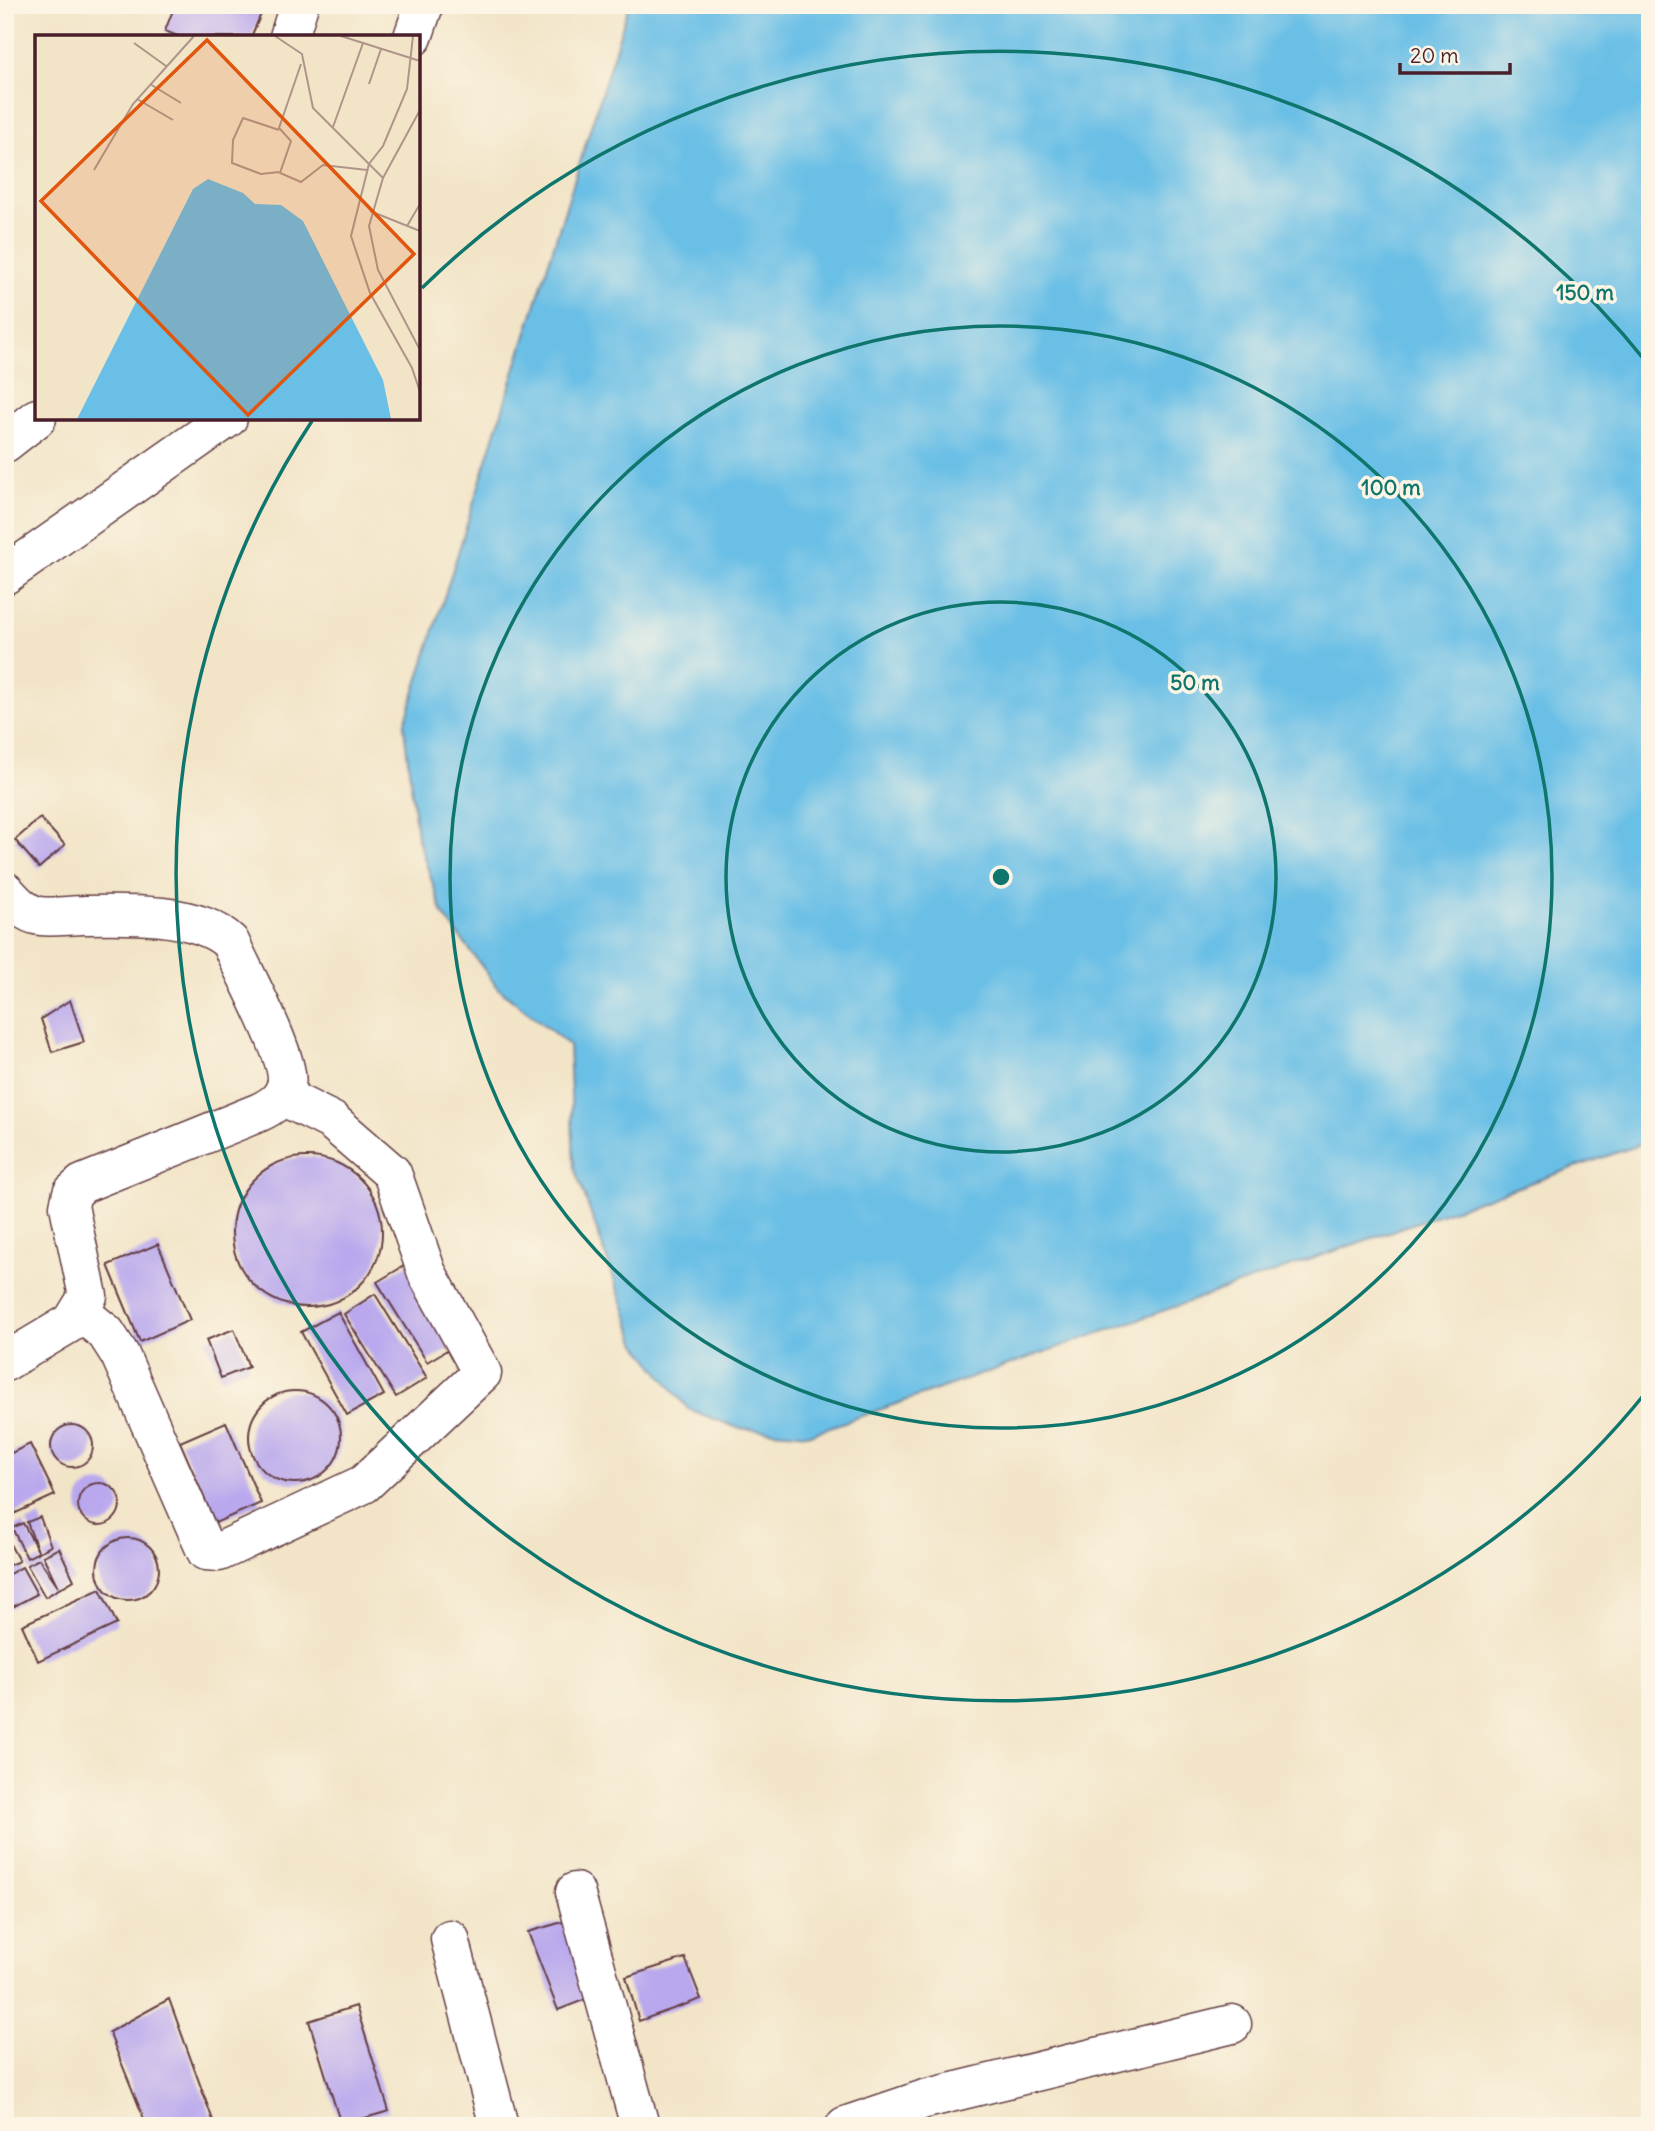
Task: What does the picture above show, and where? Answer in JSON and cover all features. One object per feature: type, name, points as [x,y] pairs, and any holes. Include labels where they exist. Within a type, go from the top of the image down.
[{"type":"street","points":[[290,35],[299,5]]},
{"type":"street","points":[[414,35],[424,5]]},
{"type":"street","points":[[5,575],[225,420]]},
{"type":"street","points":[[5,891],[18,905],[40,916],[108,914],[197,922],[220,933],[230,942],[282,1056],[287,1084],[282,1096],[260,1112],[82,1184],[72,1193],[69,1206],[88,1296],[72,1322],[5,1362]]},
{"type":"street","points":[[80,1312],[106,1334],[120,1355],[206,1550],[219,1552],[364,1484],[482,1373],[427,1273],[392,1173],[332,1121],[282,1096]]},
{"type":"street","points":[[575,1892],[640,2126]]},
{"type":"street","points":[[450,1939],[499,2126]]},
{"type":"street","points":[[845,2126],[925,2099],[1232,2024]]},
{"type":"water","points":[[629,5],[1650,5],[1650,1141],[810,1434],[738,1428],[688,1409],[637,1344],[574,1166],[569,1045],[498,988],[443,914],[417,836],[404,726]]},
{"type":"building","points":[[175,5],[239,5],[261,14],[252,35],[175,35],[165,31]]},
{"type":"building","points":[[40,818],[65,845],[39,868],[15,840]]},
{"type":"building","points":[[70,1000],[84,1042],[52,1052],[41,1019]]},
{"type":"building","points":[[307,1157],[336,1163],[360,1179],[376,1203],[382,1232],[376,1261],[360,1285],[336,1301],[307,1307],[278,1301],[254,1285],[238,1261],[232,1232],[238,1203],[254,1179],[278,1163]]},
{"type":"building","points":[[158,1244],[190,1320],[140,1342],[108,1265]]},
{"type":"building","points":[[407,1264],[457,1344],[427,1362],[377,1282]]},
{"type":"building","points":[[375,1294],[427,1378],[396,1397],[344,1314]]},
{"type":"building","points":[[338,1312],[384,1395],[347,1415],[301,1332]]},
{"type":"building","points":[[234,1329],[249,1367],[221,1378],[206,1340]]},
{"type":"building","points":[[295,1391],[313,1394],[328,1404],[338,1419],[341,1437],[338,1455],[328,1470],[313,1480],[295,1483],[277,1480],[262,1470],[252,1455],[249,1437],[252,1419],[262,1404],[277,1394]]},
{"type":"building","points":[[226,1422],[261,1503],[215,1523],[180,1442]]},
{"type":"building","points":[[72,1425],[87,1431],[93,1446],[87,1461],[72,1467],[57,1461],[51,1446],[57,1431]]},
{"type":"building","points":[[30,1444],[55,1495],[5,1518],[5,1456]]},
{"type":"building","points":[[99,1483],[114,1489],[120,1504],[114,1519],[99,1525],[84,1519],[78,1504],[84,1489]]},
{"type":"building","points":[[40,1517],[51,1546],[27,1558],[12,1528],[23,1523],[38,1551],[27,1522]]},
{"type":"building","points":[[5,1535],[19,1561],[5,1567]]},
{"type":"building","points":[[128,1538],[140,1540],[150,1547],[157,1557],[157,1581],[150,1591],[140,1598],[128,1600],[116,1598],[106,1591],[99,1581],[97,1569],[99,1557],[106,1547],[116,1540]]},
{"type":"building","points":[[59,1548],[74,1580],[45,1597],[27,1565],[39,1559],[58,1587],[43,1556]]},
{"type":"building","points":[[22,1567],[37,1594],[5,1611],[5,1576]]},
{"type":"building","points":[[100,1589],[117,1624],[38,1661],[22,1625]]},
{"type":"building","points":[[573,1919],[594,1996],[558,2010],[528,1932]]},
{"type":"building","points":[[685,1958],[701,1999],[639,2021],[626,1977]]},
{"type":"building","points":[[169,1999],[215,2126],[147,2126],[109,2032]]},
{"type":"building","points":[[356,2006],[389,2111],[341,2125],[309,2021]]}]
